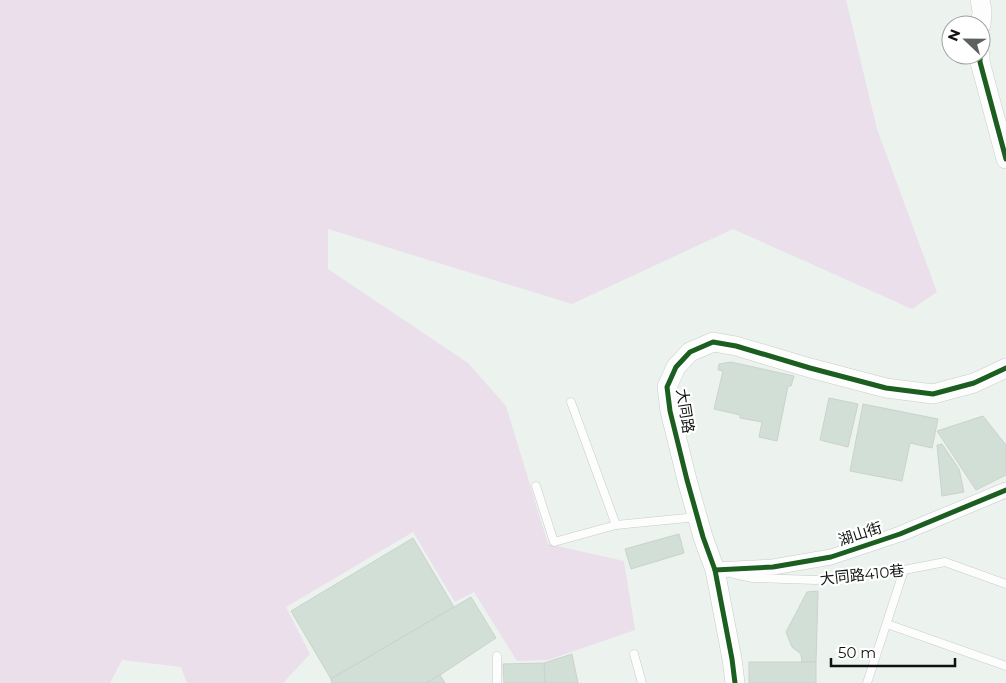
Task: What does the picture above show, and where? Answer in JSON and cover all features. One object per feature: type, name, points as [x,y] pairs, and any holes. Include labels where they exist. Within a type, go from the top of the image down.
[{"type":"street","points":[[980,0],[982,15]]},
{"type":"street","points":[[981,65],[1006,159]]},
{"type":"street","name":"大同路","points":[[735,683],[715,570],[697,517],[672,420],[667,387],[676,367],[690,352],[713,342],[736,346],[886,388],[933,394],[974,383],[1006,368]]},
{"type":"street","name":"湖山街","points":[[715,570],[773,567],[831,557],[900,534],[1006,490]]},
{"type":"lane","points":[[571,402],[616,524]]},
{"type":"lane","points":[[536,486],[554,542],[616,524],[697,517]]},
{"type":"lane","name":"大同路410巷","points":[[715,570],[753,578],[816,580],[904,570],[945,562],[1006,584]]},
{"type":"lane","points":[[867,683],[904,570]]},
{"type":"lane","points":[[887,624],[1006,666]]},
{"type":"lane","points":[[634,654],[642,683]]},
{"type":"lane","points":[[497,656],[497,683]]},
{"type":"shaded area","points":[[0,0],[846,0],[877,129],[937,292],[912,309],[733,229],[572,304],[328,229],[328,269],[468,363],[506,406],[548,544],[624,561],[635,630],[548,660],[517,661],[474,592],[455,602],[413,532],[286,607],[310,654],[283,683],[187,683],[181,667],[122,660],[110,683],[0,683]]},
{"type":"building","points":[[731,362],[794,376],[791,386],[788,386],[777,441],[759,437],[762,422],[740,418],[740,415],[714,409],[723,371],[718,370],[719,364]]},
{"type":"building","points":[[829,398],[858,404],[848,447],[820,440]]},
{"type":"building","points":[[863,404],[938,419],[932,448],[910,443],[902,481],[850,471]]},
{"type":"building","points":[[983,416],[1006,445],[1006,475],[976,490],[937,431]]},
{"type":"building","points":[[942,444],[959,469],[964,492],[942,496],[937,445]]},
{"type":"building","points":[[679,534],[684,553],[631,569],[625,549]]},
{"type":"building","points":[[413,538],[454,607],[331,679],[291,611]]},
{"type":"building","points":[[818,591],[816,662],[802,662],[801,654],[792,647],[786,632],[807,592]]},
{"type":"building","points":[[471,597],[496,638],[440,675],[426,683],[332,683],[331,679]]},
{"type":"building","points":[[572,654],[578,683],[545,683],[544,663]]},
{"type":"building","points":[[749,662],[816,662],[816,683],[749,683]]},
{"type":"building","points":[[544,663],[545,683],[504,683],[503,664]]},
{"type":"building","points":[[440,675],[445,683],[426,683]]},
{"type":"cycle path","points":[[981,65],[1006,159]]},
{"type":"cycle path","points":[[735,683],[715,570],[703,537],[670,411],[667,387],[676,367],[690,352],[713,342],[736,346],[886,388],[933,394],[974,383],[1006,368]]},
{"type":"cycle path","points":[[715,570],[773,567],[831,557],[900,534],[1006,490]]}]
